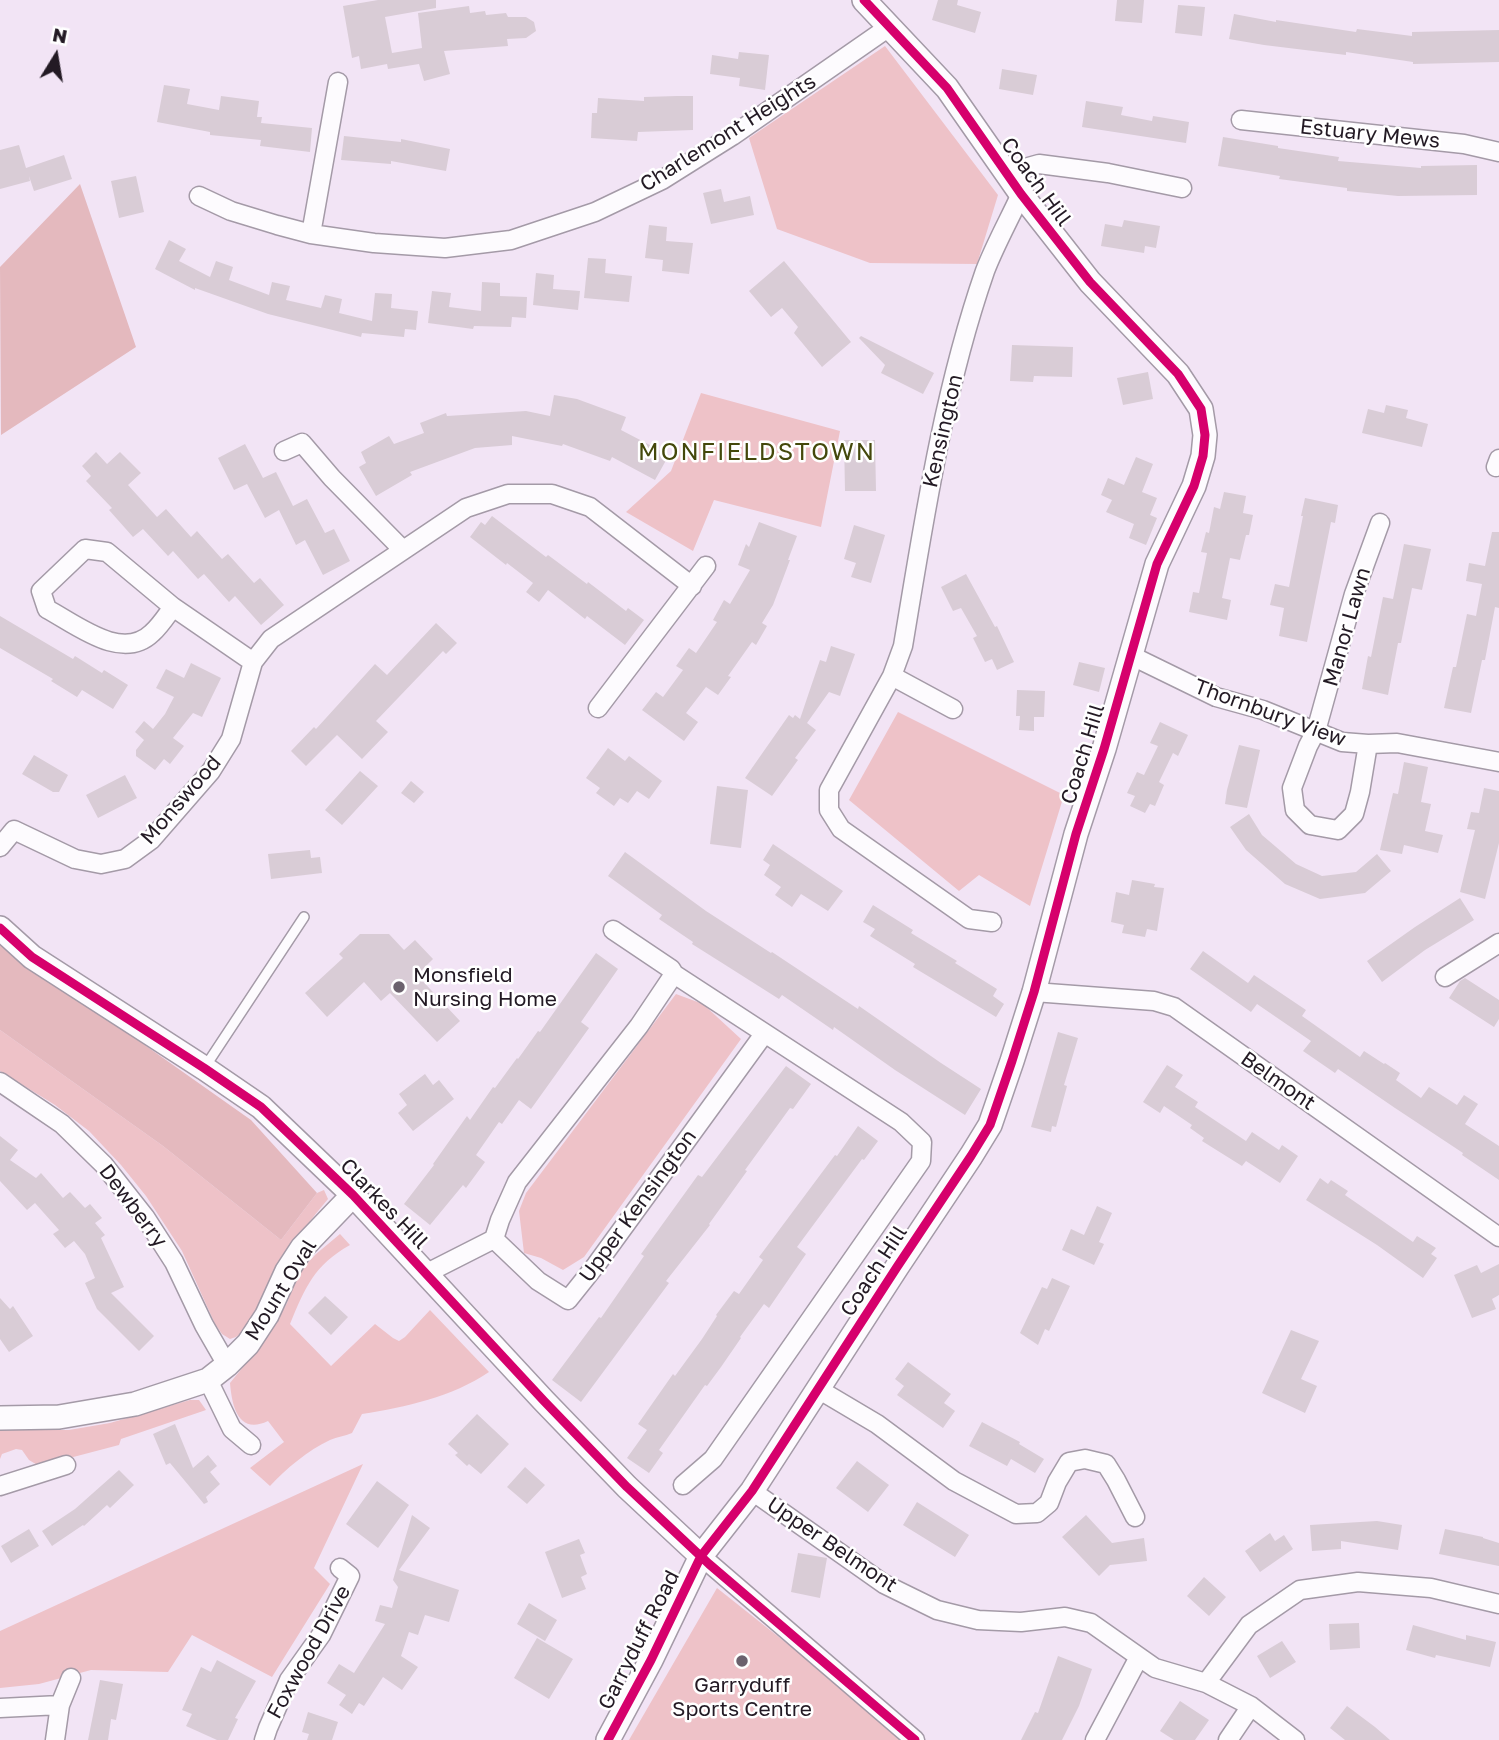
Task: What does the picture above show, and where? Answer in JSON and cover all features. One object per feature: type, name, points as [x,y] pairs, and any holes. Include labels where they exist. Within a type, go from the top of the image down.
[{"type":"street","name":"Coach Hill","points":[[701,1556],[752,1491],[990,1125],[1034,992],[1076,834],[1104,749],[1157,564],[1194,486],[1203,456],[1205,435],[1201,409],[1178,374],[1090,282],[1021,194],[947,88],[863,0]]},
{"type":"street","name":"Charlemont Heights","points":[[199,196],[231,211],[311,234],[374,243],[445,248],[511,240],[595,212],[662,180],[718,146],[889,27]]},
{"type":"street","points":[[311,234],[338,82]]},
{"type":"street","name":"Estuary Mews","points":[[1241,120],[1464,144],[1499,152]]},
{"type":"street","points":[[1007,173],[1039,164],[1108,173],[1182,188]]},
{"type":"street","name":"Kensington","points":[[992,922],[969,919],[842,829],[829,810],[829,790],[892,676],[902,646],[939,437],[968,326],[986,270],[1021,194]]},
{"type":"street","points":[[284,451],[302,443],[332,478],[403,550]]},
{"type":"street","name":"Monswood","points":[[0,847],[7,826],[75,859],[101,864],[125,859],[151,840],[211,771],[231,739],[253,662],[271,639],[467,508],[508,494],[552,494],[590,507],[692,586]]},
{"type":"street","name":"Manor Lawn","points":[[1368,744],[1354,814],[1338,830],[1311,825],[1295,810],[1292,788],[1315,731],[1354,593],[1380,523]]},
{"type":"street","points":[[173,607],[151,634],[131,645],[105,641],[47,609],[41,591],[85,549],[107,552],[173,607],[253,662]]},
{"type":"street","points":[[598,708],[706,566]]},
{"type":"street","name":"Thornbury View","points":[[1130,655],[1216,696],[1264,710],[1342,742],[1397,743],[1499,762]]},
{"type":"street","points":[[892,676],[953,709]]},
{"type":"street","name":"Clarkes Hill","points":[[0,928],[32,957],[261,1107],[353,1195],[627,1487],[701,1556]]},
{"type":"street","points":[[612,930],[764,1034],[901,1122],[922,1142],[922,1161],[713,1459],[683,1485]]},
{"type":"street","points":[[1445,976],[1499,943]]},
{"type":"street","points":[[427,1273],[494,1239],[517,1182],[639,1026],[674,974]]},
{"type":"street","name":"Belmont","points":[[1034,992],[1154,1001],[1174,1007],[1499,1237]]},
{"type":"street","name":"Upper Kensington","points":[[494,1239],[538,1281],[568,1300],[764,1034]]},
{"type":"street","name":"Dewberry","points":[[0,1082],[62,1124],[104,1164],[145,1217],[174,1262],[204,1325],[227,1365]]},
{"type":"street","name":"Mount Oval","points":[[0,1418],[59,1417],[122,1407],[208,1380],[248,1344],[267,1315],[287,1271],[302,1248],[353,1195]]},
{"type":"street","points":[[208,1380],[232,1429],[251,1445]]},
{"type":"street","points":[[818,1389],[877,1424],[954,1481],[1016,1514],[1037,1513],[1049,1503],[1069,1462],[1085,1459],[1106,1464],[1135,1517]]},
{"type":"street","points":[[0,1486],[66,1465]]},
{"type":"street","name":"Upper Belmont","points":[[752,1491],[884,1584],[937,1610],[978,1620],[1021,1622],[1065,1617],[1091,1623],[1155,1668],[1206,1683],[1251,1706],[1295,1740]]},
{"type":"street","points":[[701,1556],[915,1740]]},
{"type":"street","name":"Garryduff Road","points":[[608,1740],[651,1660],[701,1556]]},
{"type":"street","name":"Foxwood Drive","points":[[264,1740],[289,1680],[321,1635],[350,1576],[340,1569]]},
{"type":"street","points":[[1206,1683],[1249,1625],[1300,1590],[1359,1583],[1431,1588],[1499,1604]]},
{"type":"street","points":[[1095,1740],[1139,1657]]},
{"type":"street","points":[[55,1740],[60,1705],[71,1678]]},
{"type":"street","points":[[0,1708],[60,1705]]},
{"type":"street","points":[[1228,1740],[1251,1706]]},
{"type":"lane","points":[[204,1068],[304,917]]},
{"type":"shaded area","points":[[885,46],[998,195],[977,264],[870,263],[777,229],[749,138]]},
{"type":"shaded area","points":[[80,184],[136,347],[1,435],[0,267]]},
{"type":"shaded area","points":[[701,393],[840,431],[821,527],[714,500],[693,551],[626,512],[671,471]]},
{"type":"shaded area","points":[[898,712],[1064,795],[1030,906],[979,875],[959,891],[849,800]]},
{"type":"shaded area","points":[[0,941],[251,1120],[317,1193],[281,1240],[163,1146],[0,1030]]},
{"type":"shaded area","points":[[676,994],[703,1004],[741,1039],[584,1257],[563,1270],[541,1258],[524,1253],[519,1211],[526,1193]]},
{"type":"shaded area","points":[[0,1030],[163,1146],[281,1240],[317,1193],[324,1190],[328,1199],[282,1260],[255,1317],[240,1335],[230,1339],[222,1334],[215,1324],[182,1251],[146,1196],[121,1165],[89,1131],[55,1105],[0,1071]]},
{"type":"shaded area","points":[[340,1234],[350,1245],[328,1261],[312,1278],[290,1324],[331,1366],[375,1324],[399,1341],[430,1310],[489,1372],[460,1388],[428,1400],[362,1414],[352,1433],[314,1449],[270,1486],[250,1468],[284,1442],[268,1421],[250,1424],[238,1416],[230,1383],[269,1335],[287,1303],[299,1272]]},
{"type":"shaded area","points":[[190,1400],[199,1400],[206,1410],[121,1439],[119,1445],[39,1466],[29,1460],[22,1450],[16,1449],[2,1454],[0,1459],[0,1430],[69,1430],[110,1423]]},
{"type":"shaded area","points":[[363,1464],[314,1568],[330,1584],[272,1677],[192,1635],[168,1672],[91,1670],[39,1684],[0,1688],[0,1631]]},
{"type":"shaded area","name":"Garryduff Sports Centre","points":[[717,1588],[901,1734],[908,1740],[629,1740]]},
{"type":"building","points":[[378,0],[436,0],[436,8],[385,17],[392,53],[422,48],[418,13],[469,6],[470,13],[485,11],[486,15],[506,13],[508,17],[526,17],[534,22],[536,31],[526,38],[507,39],[508,46],[444,51],[450,74],[424,81],[419,64],[388,69],[387,64],[361,69],[359,56],[352,58],[343,6]]},
{"type":"building","points":[[938,0],[958,0],[957,5],[981,12],[975,33],[932,20]]},
{"type":"building","points":[[1117,0],[1144,0],[1142,23],[1115,21]]},
{"type":"building","points":[[1178,5],[1205,7],[1202,36],[1175,33]]},
{"type":"building","points":[[1234,14],[1356,32],[1357,29],[1412,36],[1412,32],[1499,30],[1499,62],[1413,64],[1346,52],[1346,55],[1229,39]]},
{"type":"building","points":[[739,52],[769,55],[765,90],[739,86],[740,78],[710,74],[712,55],[738,59]]},
{"type":"building","points":[[1002,69],[1037,75],[1033,95],[999,89]]},
{"type":"building","points":[[164,85],[190,89],[187,104],[219,110],[221,96],[259,101],[257,117],[262,117],[261,123],[312,128],[310,152],[260,146],[261,140],[210,135],[210,132],[157,122]]},
{"type":"building","points":[[693,96],[693,130],[638,132],[637,141],[591,138],[592,113],[597,113],[598,98],[644,101],[644,97]]},
{"type":"building","points":[[1086,101],[1123,107],[1121,115],[1152,121],[1153,116],[1189,122],[1186,143],[1082,127]]},
{"type":"building","points":[[344,136],[401,142],[401,139],[450,149],[446,171],[391,161],[391,164],[341,160]]},
{"type":"building","points":[[1223,137],[1339,157],[1338,161],[1421,168],[1477,165],[1477,195],[1398,196],[1347,191],[1347,188],[1279,179],[1280,176],[1218,166]]},
{"type":"building","points":[[19,145],[26,168],[64,155],[72,179],[34,191],[29,176],[30,181],[0,189],[0,150]]},
{"type":"building","points":[[136,176],[144,212],[119,218],[111,181]]},
{"type":"building","points":[[721,189],[724,202],[750,196],[754,215],[711,224],[703,193]]},
{"type":"building","points":[[1124,220],[1160,226],[1156,248],[1145,246],[1144,253],[1101,246],[1105,224],[1122,227]]},
{"type":"building","points":[[649,225],[667,227],[666,241],[693,243],[689,274],[662,271],[663,260],[645,258]]},
{"type":"building","points":[[169,240],[186,249],[179,261],[210,277],[216,261],[233,267],[229,280],[269,295],[272,282],[290,286],[286,300],[321,308],[325,295],[342,299],[339,313],[372,321],[375,293],[392,294],[391,308],[418,311],[416,330],[405,329],[404,337],[362,333],[361,337],[268,314],[195,290],[155,269]]},
{"type":"building","points":[[588,258],[606,259],[605,273],[632,276],[629,302],[584,298]]},
{"type":"building","points":[[784,261],[851,342],[822,367],[794,333],[798,327],[782,308],[771,317],[749,291]]},
{"type":"building","points":[[536,273],[554,275],[553,289],[580,291],[578,310],[533,305]]},
{"type":"building","points":[[482,282],[500,283],[500,296],[527,297],[526,318],[512,317],[511,327],[474,326],[473,329],[428,323],[432,291],[451,293],[449,307],[481,311]]},
{"type":"building","points":[[861,336],[934,373],[923,394],[881,373],[885,365],[859,338]]},
{"type":"building","points":[[1012,345],[1073,347],[1072,377],[1034,376],[1033,382],[1010,381]]},
{"type":"building","points":[[1148,372],[1153,399],[1123,405],[1117,378]]},
{"type":"building","points":[[554,395],[577,399],[626,417],[621,430],[669,455],[655,480],[612,457],[610,461],[563,444],[562,446],[512,436],[512,445],[475,448],[410,472],[412,475],[376,496],[359,467],[366,463],[361,452],[389,436],[394,444],[424,433],[420,423],[446,413],[447,416],[526,411],[550,416]]},
{"type":"building","points":[[1386,405],[1408,410],[1406,418],[1428,424],[1422,447],[1362,433],[1368,409],[1384,413]]},
{"type":"building","points":[[844,440],[875,440],[876,491],[845,491]]},
{"type":"building","points":[[245,444],[263,478],[276,472],[293,506],[307,499],[325,533],[334,529],[350,561],[323,575],[305,540],[296,545],[279,510],[265,518],[247,484],[234,490],[218,458]]},
{"type":"building","points":[[96,452],[107,464],[120,452],[141,473],[128,485],[157,517],[166,509],[191,537],[197,531],[222,559],[228,554],[254,583],[260,578],[284,605],[261,625],[235,596],[229,602],[204,574],[198,579],[173,551],[168,556],[143,529],[133,537],[109,510],[112,508],[86,481],[91,476],[82,466]]},
{"type":"building","points":[[1136,457],[1153,464],[1142,492],[1157,498],[1150,515],[1157,518],[1146,545],[1129,538],[1134,524],[1106,512],[1112,500],[1101,495],[1108,478],[1124,485]]},
{"type":"building","points":[[1224,492],[1246,496],[1243,513],[1253,515],[1240,560],[1230,558],[1222,598],[1231,600],[1227,620],[1189,612],[1193,592],[1199,593],[1207,553],[1201,552],[1206,532],[1209,533],[1214,507],[1220,509]]},
{"type":"building","points":[[1305,498],[1338,505],[1335,523],[1331,522],[1307,642],[1279,636],[1284,608],[1270,605],[1275,584],[1289,587]]},
{"type":"building","points":[[492,516],[546,557],[548,555],[626,611],[628,608],[644,620],[625,645],[548,590],[539,602],[526,592],[533,583],[470,537],[481,522],[485,525]]},
{"type":"building","points":[[759,522],[797,536],[790,560],[773,605],[762,623],[767,626],[756,645],[752,642],[718,695],[706,687],[686,713],[698,722],[684,741],[642,710],[656,692],[663,697],[683,670],[676,666],[689,648],[696,653],[717,622],[713,620],[724,600],[730,604],[750,570],[738,565]]},
{"type":"building","points":[[854,525],[885,535],[871,583],[851,577],[856,563],[844,559]]},
{"type":"building","points":[[1492,532],[1499,532],[1499,608],[1495,607],[1471,713],[1444,708],[1467,614],[1476,616],[1482,584],[1466,581],[1469,563],[1485,566]]},
{"type":"building","points":[[1404,544],[1431,549],[1422,590],[1412,588],[1388,695],[1362,689],[1383,597],[1393,599]]},
{"type":"building","points":[[966,574],[995,627],[997,626],[1014,662],[997,670],[992,659],[985,662],[973,638],[977,636],[961,608],[953,611],[941,587]]},
{"type":"building","points":[[0,616],[73,659],[75,656],[128,685],[113,709],[82,690],[77,697],[51,681],[53,679],[0,648]]},
{"type":"building","points":[[436,623],[457,643],[446,654],[443,651],[376,721],[388,732],[362,759],[337,735],[306,766],[291,751],[314,727],[316,729],[375,664],[387,675]]},
{"type":"building","points":[[831,646],[855,654],[840,696],[829,692],[807,723],[816,730],[772,796],[745,778],[789,715],[800,719],[820,660],[826,662]]},
{"type":"building","points":[[1079,662],[1105,668],[1099,692],[1073,685]]},
{"type":"building","points":[[191,663],[221,678],[202,717],[193,713],[173,738],[184,746],[170,764],[164,759],[155,770],[136,756],[136,750],[144,740],[135,732],[144,721],[153,729],[174,697],[156,688],[166,669],[184,678]]},
{"type":"building","points":[[1017,690],[1045,691],[1044,717],[1034,717],[1034,731],[1019,730],[1020,716],[1016,716]]},
{"type":"building","points":[[1160,722],[1188,735],[1178,756],[1173,753],[1159,782],[1164,785],[1155,806],[1150,804],[1145,813],[1130,806],[1135,796],[1127,793],[1137,772],[1144,775],[1158,746],[1150,743]]},
{"type":"building","points":[[1239,745],[1260,750],[1247,808],[1225,804]]},
{"type":"building","points":[[608,748],[625,761],[629,756],[662,781],[649,799],[637,791],[628,803],[620,798],[614,806],[596,793],[600,788],[586,778]]},
{"type":"building","points":[[34,755],[68,775],[59,792],[53,792],[22,774]]},
{"type":"building","points":[[1404,762],[1428,767],[1421,802],[1431,804],[1425,831],[1443,835],[1438,853],[1404,845],[1402,854],[1380,850],[1393,793],[1398,794]]},
{"type":"building","points":[[360,771],[378,786],[342,825],[325,810]]},
{"type":"building","points":[[125,775],[137,798],[98,818],[86,795]]},
{"type":"building","points":[[411,781],[424,792],[414,803],[401,793]]},
{"type":"building","points":[[717,786],[748,790],[741,848],[710,844]]},
{"type":"building","points":[[1484,788],[1499,791],[1499,843],[1485,899],[1460,892],[1475,830],[1467,829],[1471,812],[1479,813]]},
{"type":"building","points":[[1249,814],[1262,835],[1296,864],[1322,876],[1356,872],[1377,854],[1391,871],[1365,893],[1320,899],[1285,884],[1246,850],[1230,827]]},
{"type":"building","points":[[773,844],[843,891],[828,911],[801,894],[792,907],[775,895],[781,887],[764,875],[770,865],[763,860]]},
{"type":"building","points":[[310,850],[311,858],[320,857],[322,873],[271,879],[268,854]]},
{"type":"building","points":[[625,852],[706,911],[858,1009],[859,1006],[981,1089],[965,1115],[834,1027],[833,1030],[782,995],[779,999],[692,944],[693,942],[659,919],[662,915],[608,876]]},
{"type":"building","points":[[1132,880],[1164,888],[1157,931],[1147,929],[1145,937],[1122,933],[1124,925],[1111,922],[1116,892],[1129,895]]},
{"type":"building","points":[[1460,898],[1474,920],[1425,950],[1382,982],[1367,961]]},
{"type":"building","points":[[873,905],[997,989],[993,996],[1004,1004],[996,1017],[913,967],[915,964],[870,936],[875,929],[863,922]]},
{"type":"building","name":"Monsfield Nursing Home","points":[[360,934],[389,934],[404,950],[415,940],[433,959],[417,975],[460,1021],[437,1042],[390,993],[381,1001],[364,982],[327,1017],[305,993],[343,958],[339,954]]},
{"type":"building","points":[[1203,951],[1248,983],[1254,975],[1306,1010],[1302,1016],[1360,1057],[1364,1051],[1400,1073],[1396,1080],[1421,1098],[1429,1087],[1457,1105],[1464,1095],[1478,1104],[1465,1124],[1499,1146],[1499,1180],[1338,1069],[1335,1073],[1303,1051],[1311,1041],[1257,1004],[1251,1012],[1190,969]]},
{"type":"building","points":[[596,953],[618,969],[581,1022],[589,1028],[531,1109],[519,1100],[502,1124],[499,1122],[476,1155],[485,1162],[466,1188],[463,1185],[430,1225],[404,1204],[467,1116],[470,1120],[493,1087],[495,1088],[538,1031],[540,1032]]},
{"type":"building","points":[[1465,978],[1499,1000],[1499,1019],[1494,1027],[1449,998]]},
{"type":"building","points":[[1058,1032],[1078,1038],[1064,1085],[1067,1086],[1056,1127],[1052,1126],[1051,1132],[1031,1127]]},
{"type":"building","points":[[1167,1065],[1183,1075],[1175,1087],[1198,1102],[1195,1107],[1246,1141],[1252,1132],[1279,1150],[1282,1145],[1298,1156],[1280,1183],[1246,1161],[1242,1166],[1202,1141],[1204,1138],[1190,1128],[1192,1125],[1164,1106],[1160,1113],[1143,1102]]},
{"type":"building","points":[[786,1066],[811,1084],[745,1170],[747,1171],[710,1225],[666,1281],[669,1283],[581,1402],[552,1380],[599,1317],[601,1318],[644,1256],[641,1254],[698,1175],[702,1177]]},
{"type":"building","points":[[425,1074],[433,1085],[439,1080],[454,1099],[413,1131],[398,1113],[407,1105],[399,1094]]},
{"type":"building","points":[[858,1126],[878,1141],[797,1247],[806,1254],[769,1308],[764,1304],[721,1367],[707,1386],[705,1385],[659,1450],[663,1453],[649,1473],[627,1458],[647,1430],[638,1424],[673,1374],[675,1376],[702,1339],[734,1291],[739,1294],[763,1260],[759,1257]]},
{"type":"building","points":[[0,1136],[18,1150],[10,1160],[36,1178],[41,1173],[63,1198],[70,1192],[85,1208],[90,1204],[102,1218],[95,1223],[105,1235],[101,1238],[124,1287],[111,1293],[154,1336],[139,1351],[97,1309],[85,1283],[95,1278],[85,1254],[74,1241],[65,1248],[53,1234],[59,1230],[35,1203],[27,1210],[0,1181]]},
{"type":"building","points":[[1320,1178],[1328,1184],[1331,1180],[1348,1191],[1345,1195],[1413,1242],[1417,1236],[1436,1248],[1431,1254],[1437,1258],[1423,1278],[1306,1200]]},
{"type":"building","points":[[1097,1206],[1112,1213],[1099,1242],[1104,1244],[1094,1265],[1062,1250],[1071,1229],[1084,1235]]},
{"type":"building","points":[[1499,1264],[1499,1295],[1492,1299],[1496,1309],[1472,1318],[1454,1275],[1477,1265],[1481,1273]]},
{"type":"building","points":[[1052,1278],[1070,1286],[1049,1331],[1045,1329],[1038,1345],[1020,1333],[1042,1287],[1047,1289]]},
{"type":"building","points":[[325,1296],[348,1317],[331,1335],[308,1313]]},
{"type":"building","points":[[0,1298],[10,1309],[13,1306],[33,1336],[9,1352],[0,1339]]},
{"type":"building","points":[[1291,1330],[1319,1341],[1301,1379],[1317,1386],[1305,1413],[1262,1393]]},
{"type":"building","points":[[908,1362],[951,1394],[944,1403],[955,1411],[943,1428],[897,1395],[904,1386],[895,1379]]},
{"type":"building","points":[[477,1414],[509,1444],[481,1474],[469,1464],[467,1466],[448,1444]]},
{"type":"building","points":[[982,1422],[1020,1442],[1019,1444],[1044,1459],[1035,1473],[1011,1459],[1007,1466],[969,1446]]},
{"type":"building","points":[[175,1424],[193,1468],[208,1455],[217,1466],[210,1472],[220,1484],[206,1497],[208,1502],[204,1504],[170,1463],[166,1465],[153,1434]]},
{"type":"building","points":[[857,1461],[889,1485],[868,1512],[836,1488]]},
{"type":"building","points":[[525,1467],[545,1485],[527,1504],[507,1487]]},
{"type":"building","points":[[119,1470],[134,1485],[110,1508],[107,1505],[84,1526],[52,1546],[42,1531],[75,1509]]},
{"type":"building","points":[[377,1481],[409,1505],[378,1548],[346,1524]]},
{"type":"building","points":[[917,1502],[969,1535],[955,1557],[903,1525]]},
{"type":"building","points":[[412,1515],[430,1528],[399,1570],[459,1590],[449,1622],[425,1615],[418,1635],[409,1632],[401,1656],[418,1667],[402,1690],[383,1677],[364,1706],[359,1703],[352,1714],[339,1705],[346,1695],[327,1683],[339,1664],[354,1673],[385,1624],[375,1621],[380,1605],[392,1608],[398,1587],[393,1580]]},
{"type":"building","points":[[1086,1515],[1112,1543],[1144,1538],[1147,1561],[1110,1565],[1099,1576],[1062,1537]]},
{"type":"building","points":[[1377,1521],[1402,1525],[1398,1550],[1341,1541],[1341,1549],[1312,1551],[1310,1525]]},
{"type":"building","points":[[29,1529],[39,1546],[11,1563],[1,1546]]},
{"type":"building","points":[[1445,1529],[1499,1543],[1499,1566],[1439,1554]]},
{"type":"building","points":[[1270,1533],[1275,1541],[1284,1535],[1293,1549],[1260,1572],[1245,1551]]},
{"type":"building","points":[[579,1539],[585,1553],[580,1555],[587,1574],[581,1577],[586,1589],[562,1598],[545,1552]]},
{"type":"building","points":[[798,1553],[827,1558],[820,1598],[791,1592]]},
{"type":"building","points":[[1204,1577],[1226,1597],[1209,1616],[1187,1596]]},
{"type":"building","points":[[529,1603],[557,1620],[545,1641],[517,1624]]},
{"type":"building","points":[[1359,1623],[1360,1648],[1330,1650],[1329,1624]]},
{"type":"building","points":[[1413,1625],[1466,1640],[1466,1635],[1496,1642],[1490,1667],[1406,1650]]},
{"type":"building","points":[[537,1638],[573,1659],[549,1699],[514,1678]]},
{"type":"building","points":[[1282,1641],[1296,1662],[1270,1678],[1257,1656]]},
{"type":"building","points":[[1058,1656],[1092,1669],[1079,1706],[1062,1740],[1021,1740],[1035,1712],[1038,1713]]},
{"type":"building","points":[[217,1660],[256,1681],[235,1718],[238,1719],[228,1740],[217,1740],[186,1726],[192,1714],[182,1710],[201,1667],[211,1672]]},
{"type":"building","points":[[100,1680],[123,1684],[116,1720],[111,1719],[108,1740],[88,1740]]},
{"type":"building","points":[[1180,1701],[1209,1720],[1195,1740],[1174,1740],[1160,1731]]},
{"type":"building","points":[[1347,1706],[1390,1740],[1345,1740],[1330,1728]]},
{"type":"building","points":[[308,1712],[338,1722],[332,1740],[307,1740],[309,1734],[302,1732]]},
{"type":"cycle path","points":[[608,1740],[651,1660],[701,1556],[752,1491],[990,1125],[1034,992],[1076,834],[1104,749],[1157,564],[1194,486],[1203,456],[1205,435],[1201,409],[1178,374],[1090,282],[1021,194],[947,88],[864,0]]},
{"type":"cycle path","points":[[0,928],[32,957],[261,1107],[353,1195],[627,1487],[709,1564],[915,1740]]},
{"type":"place","name":"Monsfield Nursing Home","points":[[399,987]]},
{"type":"place","name":"Garryduff Sports Centre","points":[[742,1661]]},
{"type":"district","name":"MONFIELDSTOWN","points":[[757,452]]}]
